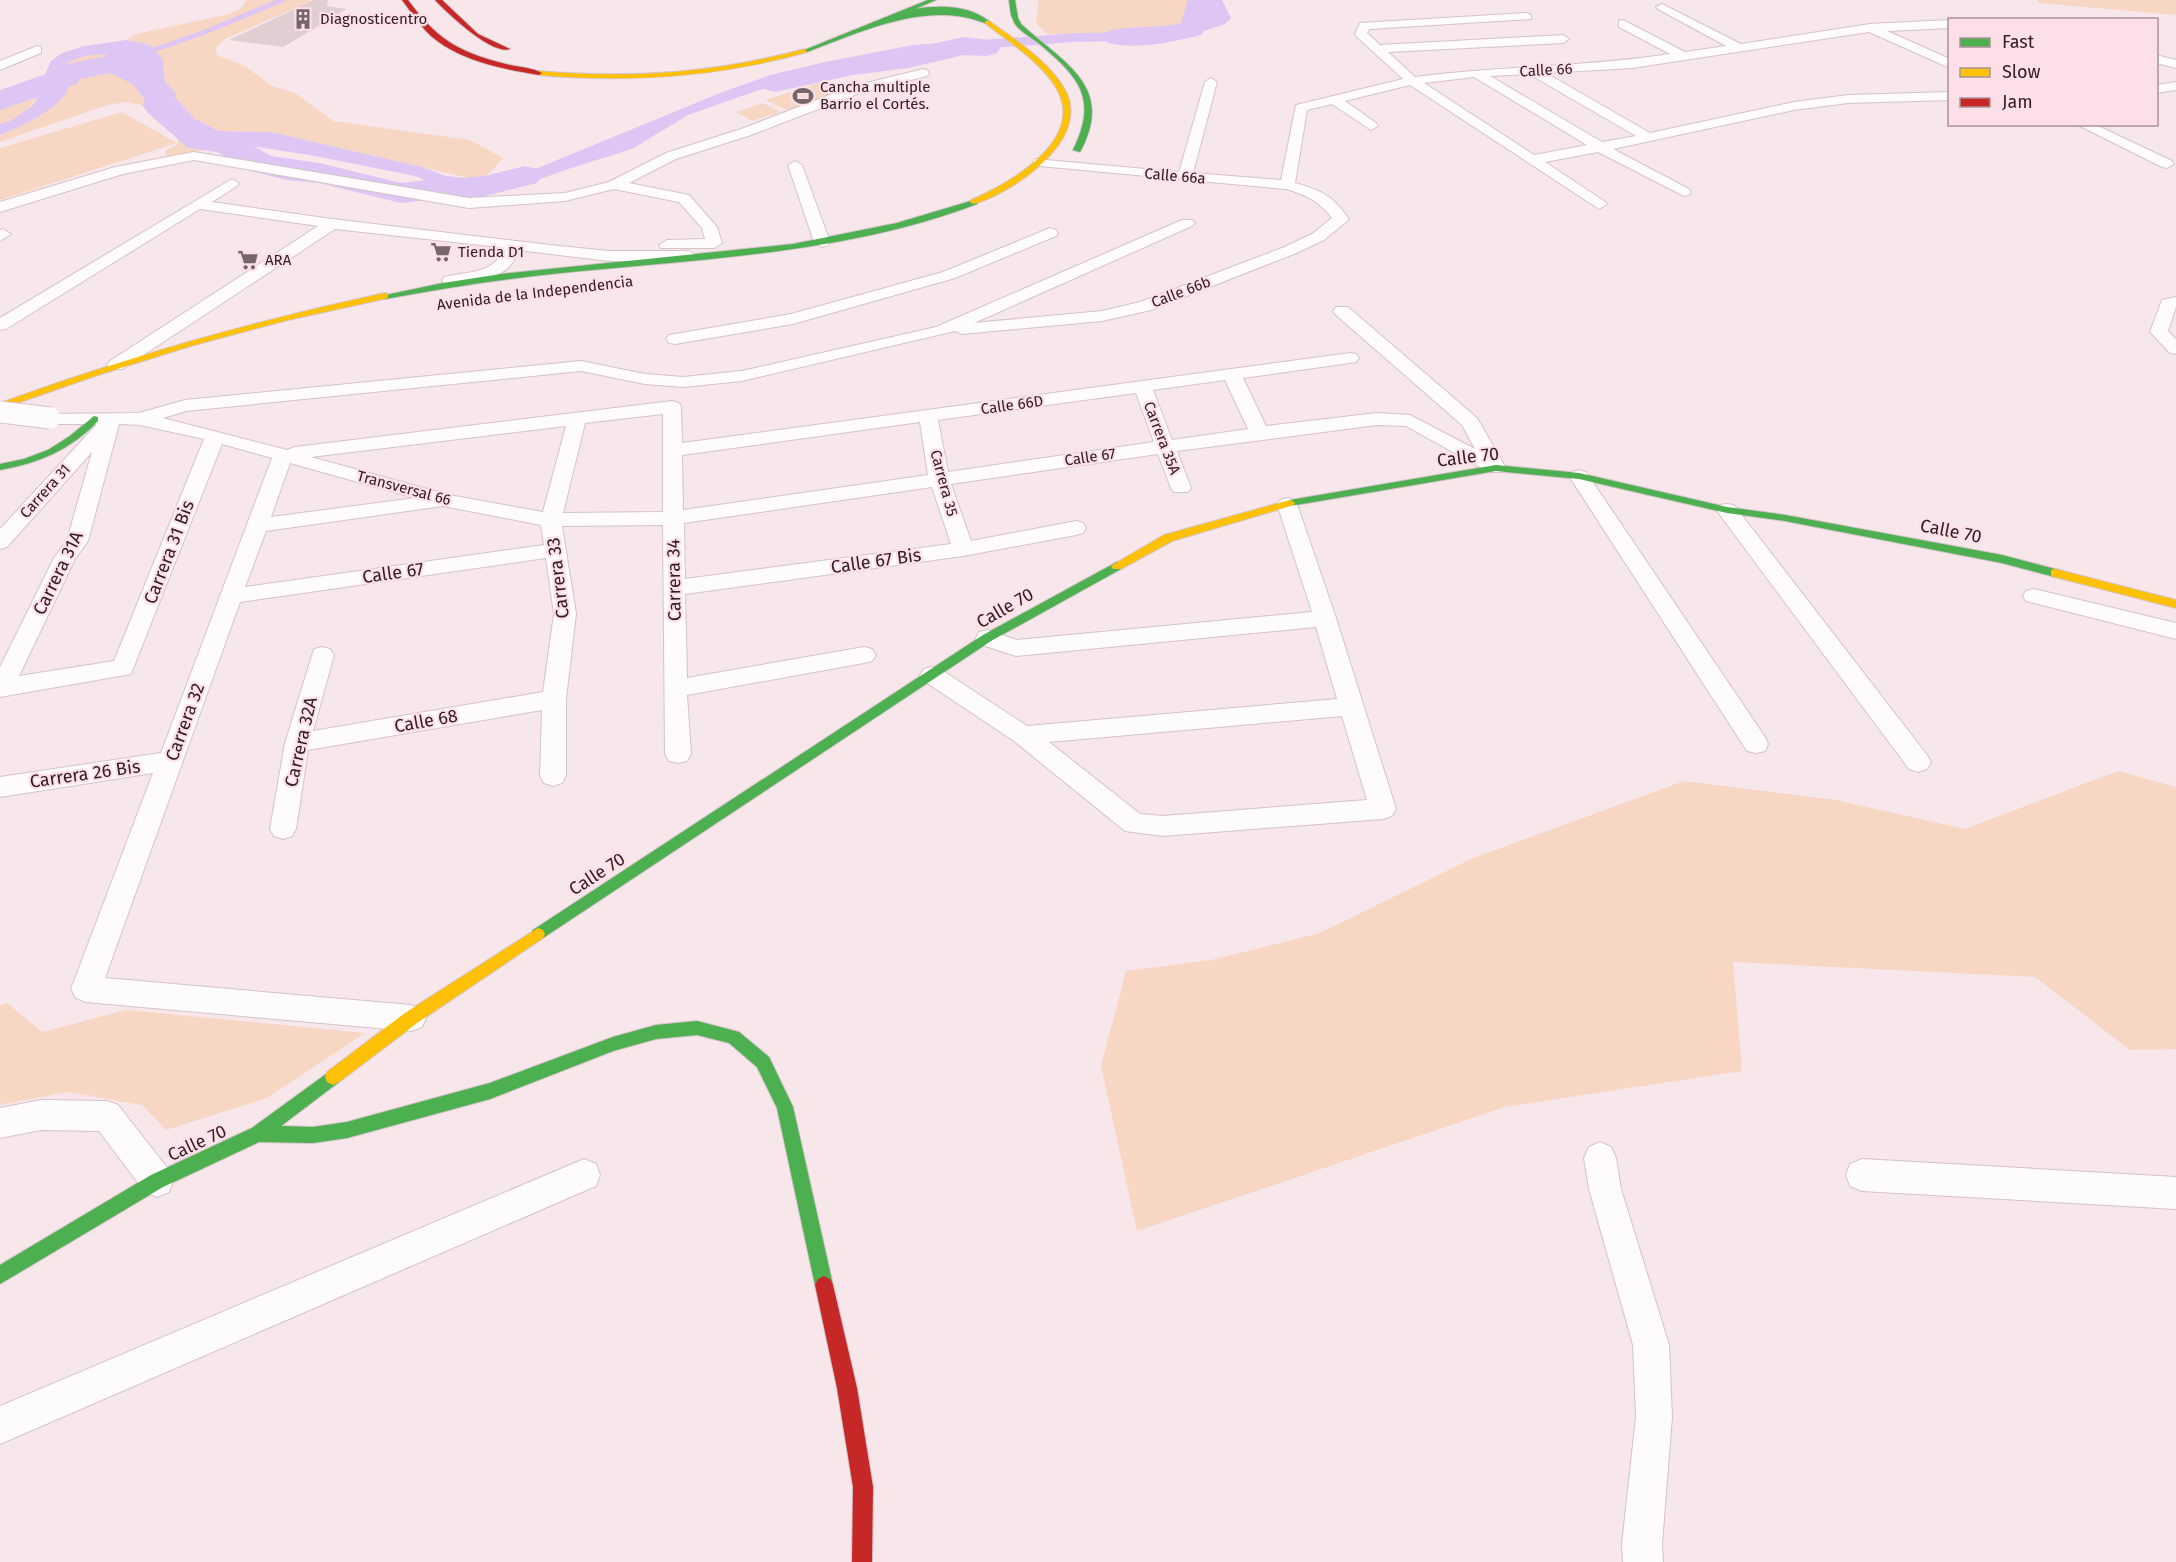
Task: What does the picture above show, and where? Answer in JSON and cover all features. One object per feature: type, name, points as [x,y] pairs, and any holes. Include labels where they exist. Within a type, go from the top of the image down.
[{"type":"main road","points":[[405,0],[434,34],[475,57],[501,66],[591,78],[679,75],[754,64],[837,39],[933,0]]},
{"type":"main road","points":[[438,0],[476,34],[518,52]]},
{"type":"main road","points":[[1011,0],[1016,22],[1069,66],[1083,84],[1090,104],[1086,135],[1082,145],[1049,181]]},
{"type":"main road","points":[[898,15],[936,8],[974,7]]},
{"type":"main road","name":"Avenida de la Independencia","points":[[0,406],[116,365],[275,321],[395,294],[487,280],[719,256],[822,242],[945,214],[1006,187],[1040,162],[1059,141],[1067,117],[1063,93],[1056,82],[991,26],[974,7]]},
{"type":"main road","points":[[733,54],[767,47]]},
{"type":"main road","points":[[551,61],[605,64],[668,62]]},
{"type":"main road","points":[[0,426],[55,411]]},
{"type":"main road","points":[[0,467],[55,453],[103,420]]},
{"type":"main road","points":[[0,479],[40,469],[67,456],[91,440]]},
{"type":"main road","name":"Calle 70","points":[[0,1275],[157,1181],[258,1134],[411,1018],[987,638],[1168,538],[1287,504],[1496,468],[1580,476],[1727,510],[1785,518],[2002,559],[2176,604]]},
{"type":"main road","points":[[258,1134],[330,1133],[492,1090],[611,1043],[665,1030],[701,1028],[734,1037],[748,1044],[771,1072],[785,1107],[847,1388],[863,1487],[862,1562]]},
{"type":"street","points":[[1662,7],[1739,48]]},
{"type":"street","points":[[1527,16],[1364,26],[1361,34],[1412,81],[1599,204]]},
{"type":"street","points":[[1623,24],[1684,57]]},
{"type":"street","name":"Calle 66","points":[[1287,185],[1301,108],[1412,81],[1476,72],[1620,65],[1870,28],[1948,24]]},
{"type":"street","points":[[1870,28],[1948,63]]},
{"type":"street","points":[[1377,49],[1563,39]]},
{"type":"street","points":[[0,66],[37,50]]},
{"type":"street","points":[[2158,60],[2176,64]]},
{"type":"street","points":[[1532,70],[1649,138]]},
{"type":"street","points":[[1476,72],[1598,146],[1684,192]]},
{"type":"street","points":[[0,207],[93,177],[160,161],[194,156],[469,203],[565,197],[614,185],[671,156],[746,132],[855,90],[922,73]]},
{"type":"street","points":[[1185,177],[1211,82]]},
{"type":"street","points":[[1532,160],[1816,103],[1848,99],[1948,96]]},
{"type":"street","points":[[1335,100],[1371,126]]},
{"type":"street","points":[[2086,126],[2167,164]]},
{"type":"street","points":[[1040,162],[1064,165]]},
{"type":"street","points":[[795,165],[822,242]]},
{"type":"street","name":"Calle 66a","points":[[1064,165],[1287,185]]},
{"type":"street","points":[[0,325],[232,183]]},
{"type":"street","points":[[559,251],[714,243],[709,227],[684,198],[614,185]]},
{"type":"street","name":"Calle 66b","points":[[941,331],[1102,316],[1145,306],[1288,251],[1318,237],[1341,219],[1330,205],[1314,193],[1287,185]]},
{"type":"street","points":[[198,204],[332,224],[609,256],[719,256]]},
{"type":"street","points":[[0,412],[55,411],[103,420],[140,419],[185,406],[581,366],[645,379],[683,381],[742,376],[808,349],[941,331],[1187,223]]},
{"type":"street","points":[[116,365],[332,224]]},
{"type":"street","points":[[675,339],[793,319],[949,275],[1050,233]]},
{"type":"street","points":[[395,294],[490,272],[503,266],[510,258],[510,249],[504,243]]},
{"type":"street","points":[[2176,302],[2168,304],[2159,332],[2176,349]]},
{"type":"street","points":[[1342,310],[1470,422],[1496,468]]},
{"type":"street","points":[[793,319],[808,349]]},
{"type":"street","name":"Calle 66D","points":[[673,450],[1350,358]]},
{"type":"street","points":[[1232,375],[1259,432]]},
{"type":"street","name":"Carrera 35A","points":[[1143,387],[1181,488]]},
{"type":"street","name":"Carrera 34","points":[[576,418],[672,407],[675,689],[678,754]]},
{"type":"street","name":"Carrera 35","points":[[928,416],[939,478],[963,549]]},
{"type":"street","points":[[283,455],[576,418]]},
{"type":"street","name":"Carrera 33","points":[[553,776],[554,699],[565,614],[551,520],[576,418]]},
{"type":"street","name":"Transversal 66","points":[[140,419],[214,436],[447,501],[551,520],[674,518]]},
{"type":"street","name":"Calle 67","points":[[674,518],[1259,432],[1377,419],[1410,421],[1496,468]]},
{"type":"street","name":"Carrera 31","points":[[0,542],[91,440],[103,420]]},
{"type":"street","name":"Carrera 31A","points":[[1,687],[65,558],[77,541],[103,420]]},
{"type":"street","name":"Carrera 31 Bis","points":[[1,687],[123,668],[214,436]]},
{"type":"street","name":"Carrera 32","points":[[283,455],[86,989],[411,1018]]},
{"type":"street","points":[[1580,476],[1756,744]]},
{"type":"street","points":[[258,525],[447,501]]},
{"type":"street","points":[[932,675],[1023,735],[1134,824],[1163,826],[1383,809],[1325,618],[1287,504]]},
{"type":"street","points":[[1727,510],[1918,762]]},
{"type":"street","name":"Calle 67 Bis","points":[[675,588],[963,549],[1076,528]]},
{"type":"street","name":"Calle 67","points":[[231,596],[555,550]]},
{"type":"street","points":[[2034,596],[2176,631]]},
{"type":"street","points":[[987,638],[1016,648],[1325,618]]},
{"type":"street","name":"Carrera 32A","points":[[283,829],[297,743],[322,655]]},
{"type":"street","points":[[675,689],[864,655]]},
{"type":"street","name":"Calle 68","points":[[297,743],[554,699]]},
{"type":"street","points":[[1023,735],[1352,706]]},
{"type":"street","name":"Carrera 26 Bis","points":[[0,787],[170,761]]},
{"type":"street","points":[[0,1123],[41,1115],[107,1116],[157,1181]]},
{"type":"street","points":[[1600,1158],[1605,1189],[1651,1346],[1654,1417],[1642,1544],[1644,1562]]},
{"type":"street","points":[[0,1425],[584,1175]]},
{"type":"street","points":[[1862,1175],[2176,1194]]},
{"type":"shaded area","points":[[247,0],[314,0],[225,39],[215,49],[217,55],[245,66],[272,86],[295,93],[333,121],[470,140],[503,158],[482,181],[271,132],[220,131],[195,119],[165,86],[163,60],[150,45],[126,40],[136,34],[229,14],[240,9]]},
{"type":"shaded area","points":[[1039,0],[1202,0],[1213,18],[1147,32],[1047,34],[1036,23]]},
{"type":"shaded area","points":[[1201,0],[1222,0],[1231,18],[1225,24],[1201,32],[1161,40],[1073,42],[964,50],[819,73],[759,90],[688,115],[632,149],[521,186],[470,192],[445,188],[415,176],[315,156],[214,143],[200,139],[174,121],[159,106],[143,97],[117,63],[103,54],[85,56],[68,62],[64,73],[69,85],[60,101],[40,115],[0,135],[0,124],[12,120],[32,106],[42,91],[44,77],[51,61],[62,53],[85,46],[126,40],[150,45],[163,60],[165,86],[195,119],[219,131],[271,132],[422,167],[446,176],[465,178],[533,170],[725,91],[771,75],[913,45],[1076,33],[1147,32],[1182,26],[1213,18]]},
{"type":"shaded area","points":[[2037,0],[2176,0],[2176,15],[2039,3]]},
{"type":"shaded area","points":[[103,54],[117,63],[143,97],[159,106],[174,121],[200,139],[214,143],[236,144],[233,148],[224,151],[205,150],[167,156],[165,151],[178,144],[178,133],[142,105],[126,102],[107,105],[0,142],[0,135],[40,115],[66,94],[69,86],[64,73],[68,62],[85,56]]},
{"type":"shaded area","points":[[44,77],[35,101],[23,113],[0,124],[0,96]]},
{"type":"shaded area","name":"Cancha multiple Barrio el Cortés.","points":[[819,83],[840,93],[786,110],[766,100]]},
{"type":"shaded area","points":[[763,103],[780,112],[752,121],[736,112]]},
{"type":"shaded area","points":[[122,112],[177,143],[0,200],[0,148]]},
{"type":"shaded area","points":[[2118,771],[2176,787],[2176,1049],[2130,1050],[2035,977],[1733,962],[1742,1071],[1505,1107],[1137,1231],[1101,1066],[1126,971],[1211,960],[1320,933],[1473,858],[1684,781],[1836,800],[1965,829]]},
{"type":"shaded area","points":[[7,1003],[42,1032],[126,1010],[365,1033],[267,1098],[166,1130],[142,1105],[68,1092],[0,1105],[0,1005]]},
{"type":"building","name":"Diagnosticentro","points":[[314,0],[328,0],[327,6],[347,9],[283,47],[229,40]]},
{"type":"waterway","points":[[117,63],[205,32],[282,0]]},
{"type":"waterway","points":[[1118,37],[1167,35],[1191,29],[1197,20],[1201,0]]},
{"type":"waterway","points":[[775,83],[853,66],[908,59],[964,46],[987,47]]},
{"type":"waterway","points":[[0,101],[66,78],[64,73],[117,63],[121,68],[141,77],[161,94],[159,106],[200,141],[236,144],[230,147],[259,163],[287,170],[319,173],[401,193],[445,188],[477,188],[525,176]]},
{"type":"traffic: fast","points":[[805,51],[933,0]]},
{"type":"traffic: fast","points":[[1012,0],[1017,23],[1065,64],[1084,88],[1089,102],[1089,116],[1086,132],[1077,150]]},
{"type":"traffic: fast","points":[[898,15],[944,8],[966,12],[987,22]]},
{"type":"traffic: fast","points":[[385,296],[501,277],[735,254],[793,246],[898,226],[974,202]]},
{"type":"traffic: fast","points":[[0,467],[52,452],[63,446],[94,419]]},
{"type":"traffic: fast","points":[[1290,503],[1496,468],[1579,476],[1727,510],[1785,518],[2002,559],[2055,573]]},
{"type":"traffic: fast","points":[[538,934],[987,638],[1117,566]]},
{"type":"traffic: fast","points":[[258,1134],[313,1135],[347,1130],[490,1091],[613,1044],[656,1032],[697,1028],[733,1037],[763,1062],[785,1107],[824,1285]]},
{"type":"traffic: fast","points":[[0,1275],[157,1181],[258,1134],[333,1077]]},
{"type":"traffic: slow","points":[[974,202],[1006,186],[1040,162],[1054,147],[1063,131],[1067,113],[1064,95],[1051,76],[987,22]]},
{"type":"traffic: slow","points":[[539,73],[606,77],[673,76],[740,67],[805,51]]},
{"type":"traffic: slow","points":[[0,406],[95,373],[239,330],[385,296]]},
{"type":"traffic: slow","points":[[1117,566],[1168,538],[1290,503]]},
{"type":"traffic: slow","points":[[2055,573],[2176,604]]},
{"type":"traffic: slow","points":[[333,1077],[411,1018],[538,934]]},
{"type":"traffic: jam","points":[[405,0],[435,36],[457,50],[484,60],[539,73]]},
{"type":"traffic: jam","points":[[438,0],[476,35],[507,49]]},
{"type":"traffic: jam","points":[[824,1285],[847,1388],[863,1487],[862,1562]]},
{"type":"place","name":"Diagnosticentro","points":[[303,19]]},
{"type":"place","name":"Cancha multiple Barrio el Cortés.","points":[[803,96]]},
{"type":"place","name":"Tienda D1","points":[[441,252]]},
{"type":"place","name":"ARA","points":[[248,260]]}]
